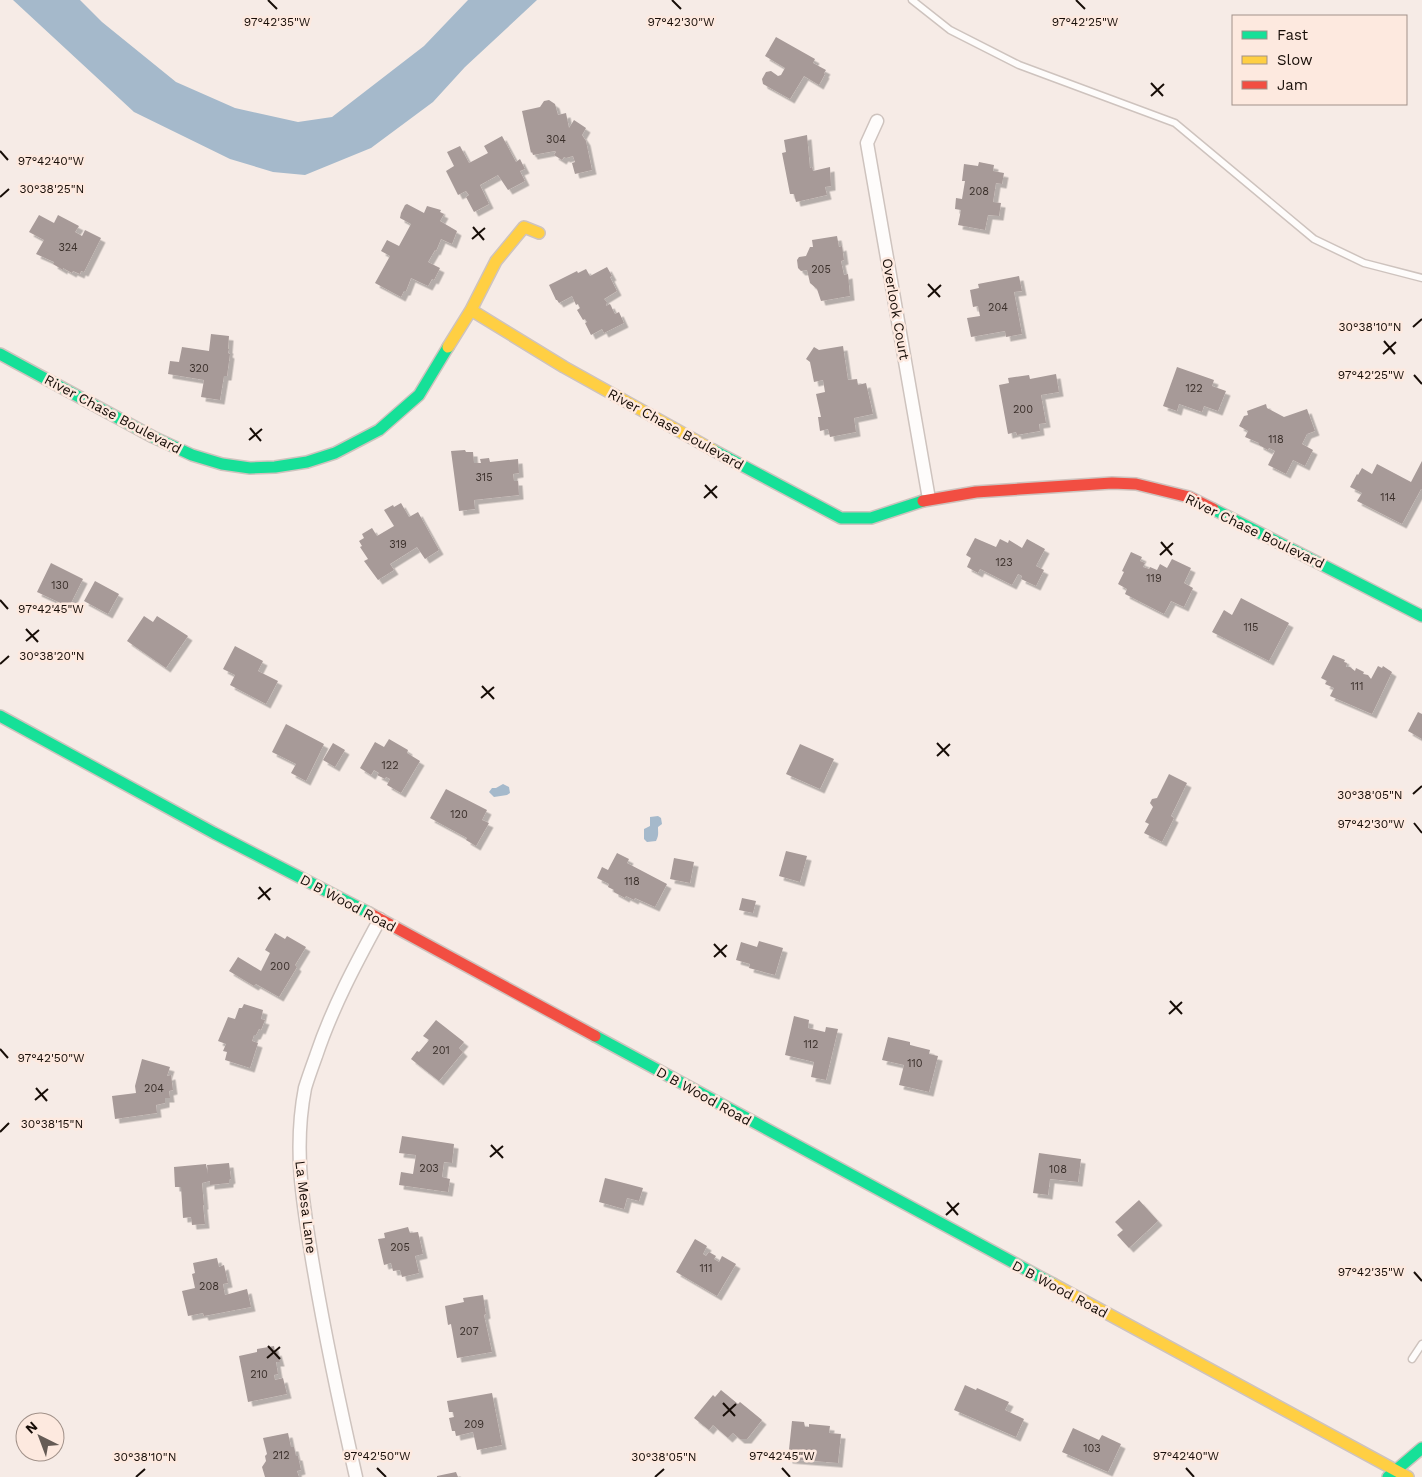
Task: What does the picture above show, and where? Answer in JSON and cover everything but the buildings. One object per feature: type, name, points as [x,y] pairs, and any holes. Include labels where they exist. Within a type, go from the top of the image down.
[{"type":"street","name":"Overlook Court","points":[[877,121],[866,143],[929,499]]},
{"type":"street","points":[[471,310],[496,261],[524,228],[539,233]]},
{"type":"street","name":"River Chase Boulevard","points":[[0,354],[153,437],[192,455],[222,464],[275,468],[307,462],[335,453],[379,430],[419,394],[471,310],[564,367],[738,464],[841,518],[871,518],[929,499],[994,490],[1112,483],[1154,487],[1189,496],[1422,616]]},
{"type":"street","name":"D B Wood Road","points":[[0,716],[380,919],[1392,1474],[1408,1477]]},
{"type":"street","name":"La Mesa Lane","points":[[356,1477],[319,1301],[301,1192],[299,1155],[306,1087],[321,1041],[345,986],[380,919]]},
{"type":"street","points":[[1392,1474],[1422,1448]]},
{"type":"lane","points":[[912,0],[950,30],[1019,65],[1175,123],[1314,239],[1364,263],[1422,278]]},
{"type":"lane","points":[[1412,1359],[1422,1344]]},
{"type":"water","points":[[13,0],[80,0],[102,22],[176,82],[235,108],[298,122],[332,117],[424,46],[468,0],[537,0],[465,67],[433,102],[371,148],[305,175],[273,172],[230,159],[134,112]]},
{"type":"water","points":[[503,784],[509,787],[510,793],[507,795],[494,797],[489,792],[492,788]]},
{"type":"water","points":[[658,816],[661,818],[662,824],[658,827],[657,839],[656,841],[647,842],[644,839],[644,829],[650,826],[650,817]]},
{"type":"traffic: fast","points":[[0,354],[153,437],[192,455],[222,464],[250,468],[275,467],[307,462],[335,453],[379,430],[419,395],[448,347]]},
{"type":"traffic: fast","points":[[713,450],[841,518],[871,518],[923,501]]},
{"type":"traffic: fast","points":[[1213,509],[1422,616]]},
{"type":"traffic: fast","points":[[0,716],[214,833],[369,913]]},
{"type":"traffic: fast","points":[[595,1036],[1053,1284]]},
{"type":"traffic: fast","points":[[1388,1477],[1422,1448]]},
{"type":"traffic: slow","points":[[448,347],[471,310],[496,261],[524,227],[539,233]]},
{"type":"traffic: slow","points":[[471,310],[564,367],[713,450]]},
{"type":"traffic: slow","points":[[1053,1284],[1408,1477]]},
{"type":"traffic: jam","points":[[923,501],[976,492],[1112,483],[1136,484],[1189,497],[1213,509]]},
{"type":"traffic: jam","points":[[369,913],[595,1036]]}]
